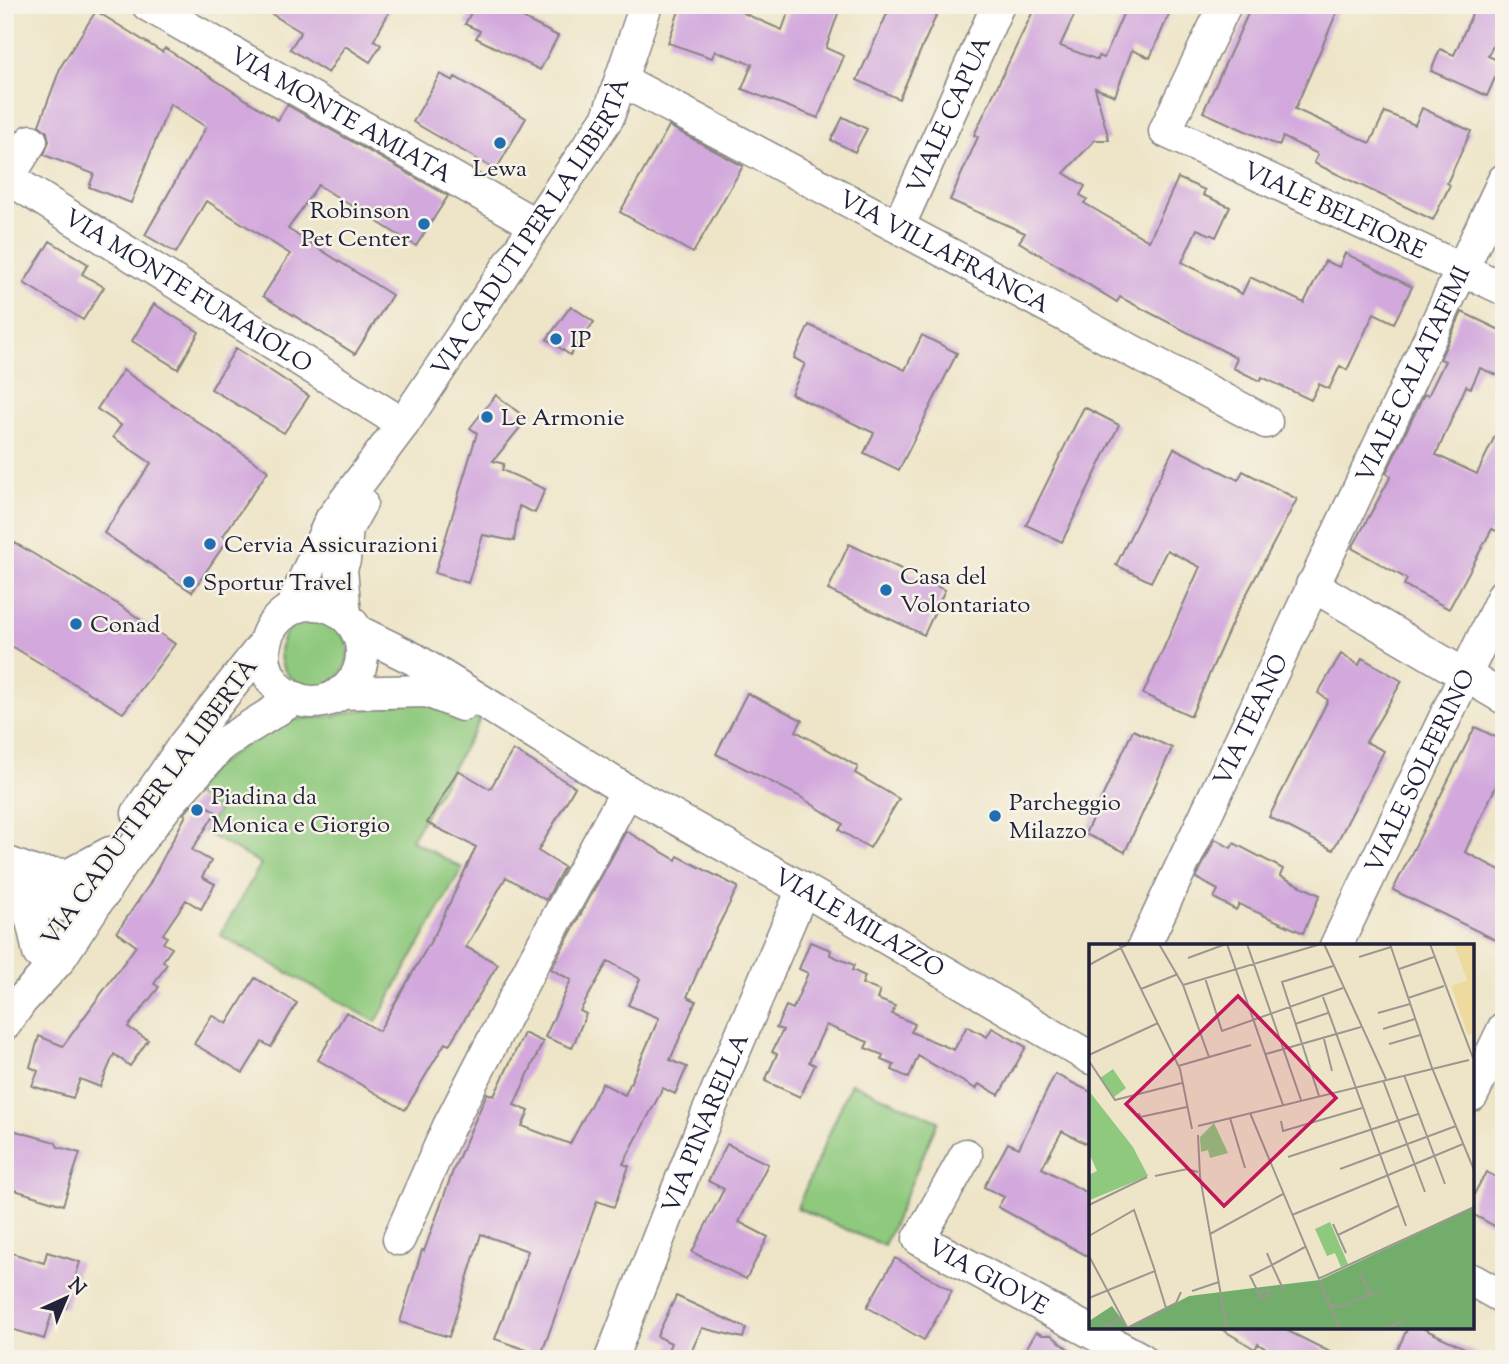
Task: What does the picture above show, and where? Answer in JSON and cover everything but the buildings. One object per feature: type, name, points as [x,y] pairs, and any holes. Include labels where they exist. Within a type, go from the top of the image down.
[{"type":"street","name":"VIA MONTE AMIATA","points":[[148,5],[536,225]]},
{"type":"street","name":"VIA CADUTI PER LA LIBERTÀ","points":[[291,609],[331,520],[398,431],[608,117],[646,5]]},
{"type":"street","name":"VIALE CAPUA","points":[[899,225],[998,5]]},
{"type":"street","name":"VIALE BELFIORE","points":[[1225,5],[1166,131],[1504,289]]},
{"type":"street","name":"VIA VILLAFRANCA","points":[[621,80],[899,225],[1266,422]]},
{"type":"street","name":"VIA MONTE FUMAIOLO","points":[[31,141],[8,178],[398,431]]},
{"type":"street","name":"VIALE CALATAFIMI","points":[[1358,493],[1504,180]]},
{"type":"street","name":"VIA CADUTI PER LA LIBERTÀ","points":[[351,624],[341,568],[347,528],[398,431]]},
{"type":"street","name":"VIA TEANO","points":[[1145,944],[1312,585],[1358,493]]},
{"type":"street","points":[[1312,585],[1504,698]]},
{"type":"street","name":"VIALE SOLFERINO","points":[[1337,944],[1504,594]]},
{"type":"street","points":[[305,604],[319,604],[333,608],[351,624],[361,645],[360,665],[350,684],[340,693],[318,701],[296,698],[284,692],[274,682],[264,657],[265,643],[270,629],[279,617],[305,604]]},
{"type":"street","name":"VIALE MILAZZO","points":[[351,624],[414,659],[627,791],[803,889],[1089,1057]]},
{"type":"street","name":"VIA CADUTI PER LA LIBERTÀ","points":[[13,1013],[39,953],[184,745],[265,643]]},
{"type":"street","name":"VIALE MILAZZO","points":[[340,693],[427,691],[527,731]]},
{"type":"street","name":"VIA CADUTI PER LA LIBERTÀ","points":[[13,1013],[58,961],[123,862],[167,804],[222,744],[296,698]]},
{"type":"street","points":[[399,1239],[449,1126],[535,959],[627,791]]},
{"type":"street","points":[[5,862],[35,873],[69,875],[110,853]]},
{"type":"street","points":[[13,885],[44,903],[74,906],[104,893]]},
{"type":"street","points":[[13,885],[31,918],[39,953]]},
{"type":"street","name":"VIA PINARELLA","points":[[611,1359],[708,1115],[803,889]]},
{"type":"street","points":[[1474,1091],[1504,1028]]},
{"type":"street","name":"VIA GIOVE","points":[[965,1155],[919,1239],[1141,1359]]},
{"type":"street","points":[[1474,1281],[1504,1298]]},
{"type":"green space","points":[[307,619],[321,619],[333,624],[343,634],[348,653],[343,672],[333,682],[321,687],[307,687],[295,682],[285,672],[280,660],[280,646],[285,634],[295,624]]},
{"type":"green space","points":[[422,702],[480,720],[411,840],[462,868],[376,1022],[220,935],[261,864],[204,832],[218,811],[193,793],[211,770],[266,728],[297,719]]},
{"type":"green space","points":[[851,1083],[938,1121],[884,1246],[797,1208]]},
{"type":"place","name":"Lewa","points":[[500,143]]},
{"type":"place","name":"Robinson Pet Center","points":[[424,224]]},
{"type":"place","name":"IP","points":[[556,339]]},
{"type":"place","name":"Le Armonie","points":[[487,417]]},
{"type":"place","name":"Cervia Assicurazioni","points":[[210,544]]},
{"type":"place","name":"Sportur Travel","points":[[189,582]]},
{"type":"place","name":"Casa del Volontariato","points":[[886,590]]},
{"type":"place","name":"Conad","points":[[76,624]]},
{"type":"place","name":"Piadina da Monica e Giorgio","points":[[197,810]]},
{"type":"place","name":"Parcheggio Milazzo","points":[[995,816]]}]
